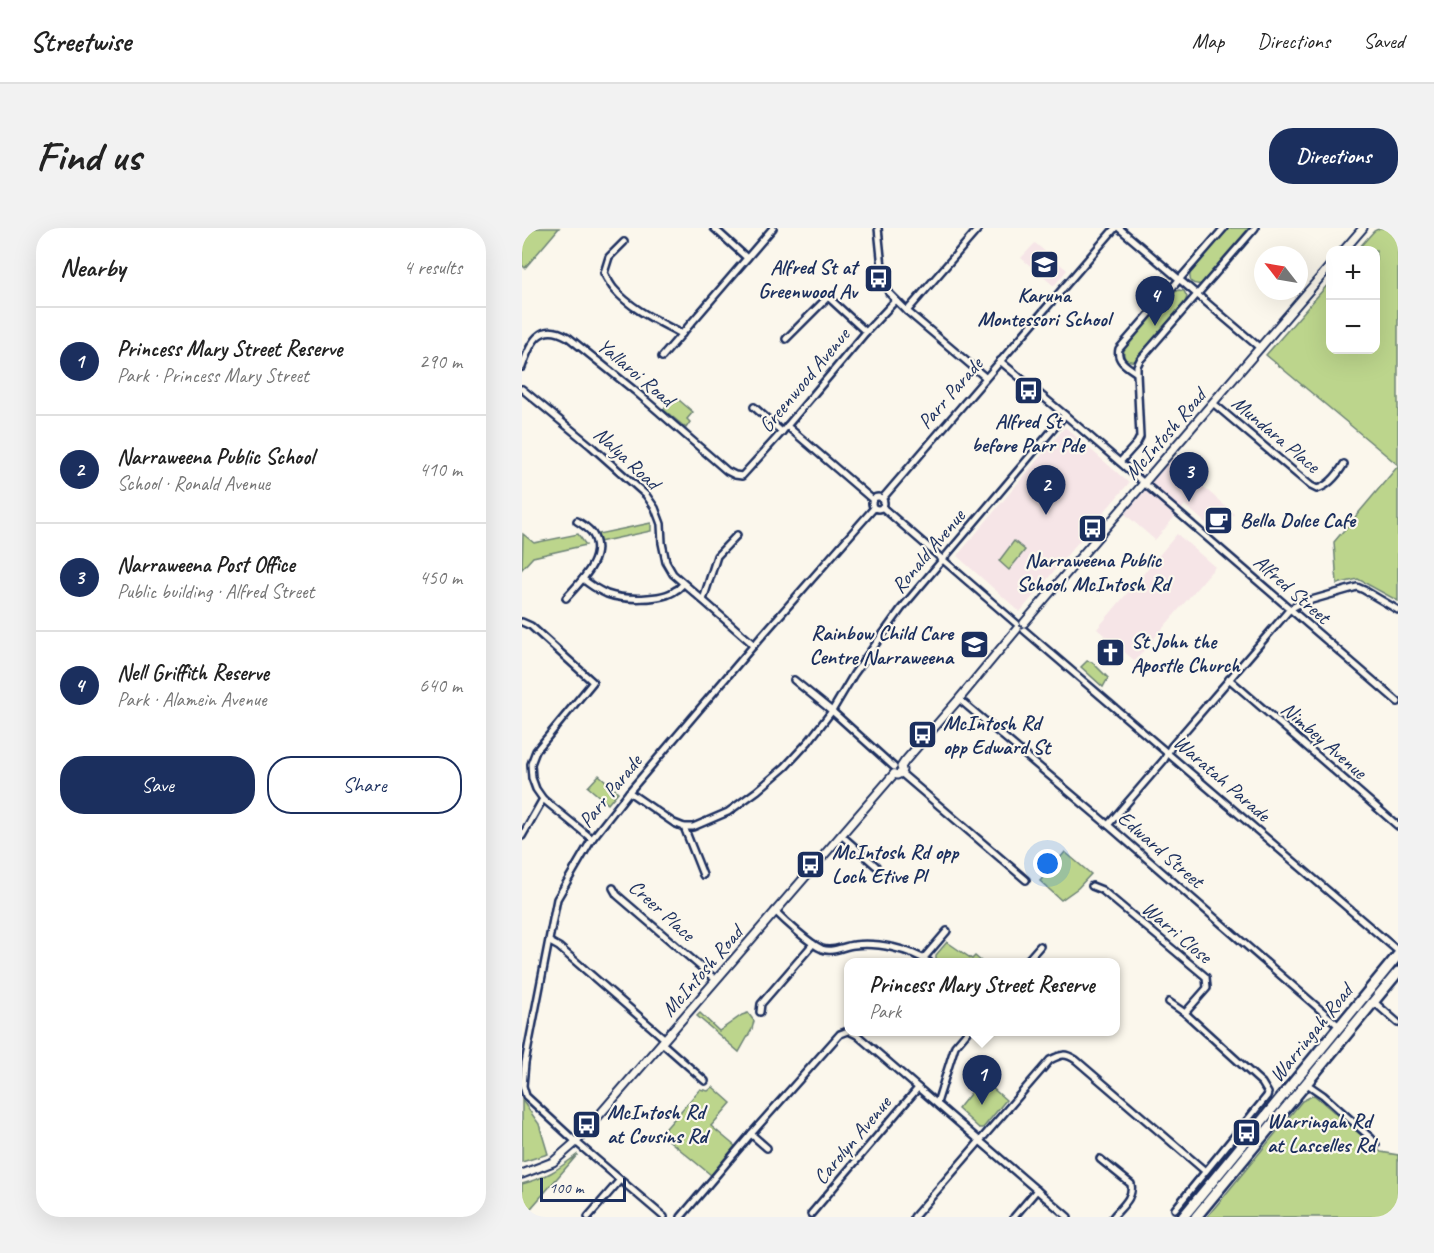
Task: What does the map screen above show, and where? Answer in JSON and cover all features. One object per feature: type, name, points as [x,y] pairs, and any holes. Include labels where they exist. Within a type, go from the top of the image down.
[{"type":"highway","name":"Warringah Road","points":[[1183,1217],[1398,953]]},
{"type":"highway","name":"Warringah Road","points":[[1196,1217],[1398,972]]},
{"type":"highway","points":[[1365,995],[1374,1002]]},
{"type":"street","points":[[714,228],[747,258]]},
{"type":"street","points":[[662,357],[773,228]]},
{"type":"street","points":[[878,228],[884,281],[889,293],[895,301],[985,377]]},
{"type":"street","points":[[907,311],[979,228]]},
{"type":"street","name":"Parr Parade","points":[[882,499],[1115,228]]},
{"type":"street","points":[[1119,228],[1260,348]]},
{"type":"street","points":[[1137,373],[1120,359],[1119,349],[1224,228]]},
{"type":"street","points":[[1120,462],[1140,437],[1137,366],[1140,360],[1255,228]]},
{"type":"street","points":[[1347,246],[1363,228]]},
{"type":"street","points":[[624,242],[609,257],[604,273],[614,289],[651,318],[682,334]]},
{"type":"street","name":"McIntosh Road","points":[[522,1174],[553,1162],[576,1142],[1326,271]]},
{"type":"street","points":[[786,339],[828,297],[866,332]]},
{"type":"street","name":"Greenwood Avenue","points":[[735,475],[742,476],[747,472],[895,301]]},
{"type":"street","name":"Yallaroi Road","points":[[522,367],[535,337],[547,331],[559,332],[635,391],[727,471],[735,475]]},
{"type":"street","name":"Alfred Street","points":[[1000,361],[1398,702]]},
{"type":"street","name":"Nalya Road","points":[[522,389],[646,495],[655,508],[661,524],[666,562],[673,574],[754,645]]},
{"type":"street","name":"Mundara Place","points":[[1213,403],[1317,489],[1322,488],[1340,472],[1344,464]]},
{"type":"street","points":[[754,407],[782,432]]},
{"type":"street","name":"Ronald Avenue","points":[[684,827],[693,827],[728,812],[785,767],[832,711],[854,674],[900,609],[1065,415]]},
{"type":"street","points":[[786,426],[873,500]]},
{"type":"street","points":[[882,499],[882,507],[874,508],[873,500],[882,499]]},
{"type":"street","name":"Waratah Parade","points":[[882,507],[1398,953]]},
{"type":"street","name":"Parr Parade","points":[[664,1217],[526,1096],[523,1086],[525,1063],[557,899],[591,838],[754,645],[874,508]]},
{"type":"street","points":[[566,598],[589,572],[594,560],[596,545],[592,533],[577,521]]},
{"type":"street","points":[[703,600],[717,556],[737,535]]},
{"type":"street","points":[[583,579],[608,595],[627,598],[661,596],[675,592],[683,584]]},
{"type":"street","points":[[1108,825],[1164,760],[1171,747],[1290,609],[1301,603],[1357,587],[1398,610]]},
{"type":"street","points":[[522,622],[531,626],[593,682],[536,750],[531,764],[532,778],[543,799],[591,838]]},
{"type":"street","points":[[794,680],[1026,880]]},
{"type":"street","name":"Nimbey Avenue","points":[[1229,680],[1398,826]]},
{"type":"street","name":"Edward Street","points":[[959,699],[1340,1026]]},
{"type":"street","points":[[629,792],[674,823],[684,827],[703,875]]},
{"type":"street","points":[[522,836],[543,799]]},
{"type":"street","points":[[841,835],[876,866]]},
{"type":"street","name":"Warri Close","points":[[1092,886],[1102,890],[1206,977],[1207,988],[1185,1013]]},
{"type":"street","name":"Creer Place","points":[[613,888],[617,895],[716,980]]},
{"type":"street","points":[[775,911],[813,944],[826,950],[861,944],[899,950],[920,958]]},
{"type":"street","points":[[924,958],[947,931]]},
{"type":"street","points":[[550,942],[559,947],[664,1041],[705,1081]]},
{"type":"street","points":[[760,1012],[761,1004],[813,944]]},
{"type":"street","points":[[1030,958],[1040,946]]},
{"type":"street","points":[[1169,1002],[1185,1013]]},
{"type":"street","points":[[1374,1002],[1398,1023]]},
{"type":"street","name":"Warringah Road","points":[[1175,1209],[1267,1096],[1267,1090],[1262,1083],[1185,1013]]},
{"type":"street","points":[[681,1217],[751,1134],[840,1034],[844,1033]]},
{"type":"street","points":[[858,1036],[1068,1217]]},
{"type":"street","points":[[936,1103],[956,1046],[964,1036]]},
{"type":"street","points":[[914,1217],[1050,1060],[1060,1055],[1069,1055],[1085,1067],[1205,1171]]},
{"type":"street","points":[[1306,1084],[1323,1095],[1376,1145]]},
{"type":"street","name":"Carolyn Avenue","points":[[811,1214],[918,1088]]},
{"type":"street","points":[[1250,1116],[1260,1124]]},
{"type":"street","points":[[751,1134],[767,1148]]},
{"type":"street","points":[[1100,1159],[1131,1185],[1130,1197],[1113,1217]]},
{"type":"street","points":[[588,1217],[620,1180]]},
{"type":"street","points":[[1014,1217],[1037,1190]]},
{"type":"shaded area","name":"Karuna Montessori School","points":[[1035,243],[1067,270],[1054,286],[1021,258]]},
{"type":"shaded area","points":[[1065,427],[1129,483],[1020,612],[957,556]]},
{"type":"shaded area","points":[[1172,459],[1234,514],[1217,533],[1185,505],[1155,540],[1125,514]]},
{"type":"shaded area","points":[[1177,534],[1215,567],[1135,661],[1097,629]]},
{"type":"green space","points":[[522,228],[559,228],[525,268],[522,265]]},
{"type":"green space","points":[[1228,228],[1249,228],[1201,284],[1193,283],[1190,273]]},
{"type":"green space","points":[[1386,228],[1398,238],[1398,465],[1266,355],[1326,287],[1326,354],[1380,354],[1380,246],[1361,246],[1374,231]]},
{"type":"green space","points":[[1179,290],[1184,291],[1187,297],[1185,302],[1135,361],[1126,359],[1124,350],[1173,293]]},
{"type":"green space","points":[[679,400],[693,412],[687,419],[690,422],[686,428],[663,409]]},
{"type":"green space","points":[[1398,466],[1398,601],[1358,579],[1337,584],[1334,542]]},
{"type":"green space","points":[[651,523],[651,531],[599,542],[598,534]]},
{"type":"green space","points":[[523,534],[534,543],[578,534],[586,545],[533,557],[522,569]]},
{"type":"green space","points":[[1014,541],[1025,550],[1009,570],[999,561]]},
{"type":"green space","points":[[1087,661],[1092,662],[1108,678],[1103,687],[1081,667]]},
{"type":"green space","points":[[599,775],[618,792],[608,804],[588,787]]},
{"type":"green space","points":[[1065,852],[1091,874],[1078,888],[1061,900],[1040,881]]},
{"type":"green space","points":[[947,942],[971,958],[936,958]]},
{"type":"green space","points":[[700,1013],[719,1031],[748,1013],[754,1021],[739,1052],[697,1016]]},
{"type":"green space","points":[[982,1079],[1006,1100],[983,1128],[979,1128],[958,1109]]},
{"type":"green space","points":[[713,1087],[731,1103],[711,1126],[735,1146],[711,1175],[661,1134],[700,1089],[708,1091]]},
{"type":"green space","points":[[1314,1095],[1381,1152],[1398,1155],[1398,1217],[1207,1217],[1302,1101]]},
{"type":"green space","points":[[522,1100],[539,1124],[548,1154],[522,1162]]},
{"type":"green space","points":[[578,1154],[526,1214],[527,1217],[522,1217],[522,1184],[539,1179]]},
{"type":"place","name":"Karuna Montessori School","points":[[1044,264]]},
{"type":"place","name":"Alfred St at Greenwood Av","points":[[878,279]]},
{"type":"place","name":"Nell Griffith Reserve","points":[[1155,326]]},
{"type":"place","name":"Alfred St before Parr Pde","points":[[1028,390]]},
{"type":"place","name":"Narraweena Post Office","points":[[1189,502]]},
{"type":"place","name":"Narraweena Public School","points":[[1046,515]]},
{"type":"place","name":"Bella Dolce Cafe","points":[[1219,520]]},
{"type":"place","name":"Narraweena Public School, McIntosh Rd","points":[[1093,529]]},
{"type":"place","name":"Rainbow Child Care Centre Narraweena","points":[[974,645]]},
{"type":"place","name":"St John the Apostle Church","points":[[1110,653]]},
{"type":"place","name":"McIntosh Rd opp Edward St","points":[[922,735]]},
{"type":"place","name":"McIntosh Rd opp Loch Etive Pl","points":[[811,864]]},
{"type":"place","name":"Princess Mary Street Reserve","points":[[982,1105]]},
{"type":"place","name":"McIntosh Rd at Cousins Rd","points":[[586,1124]]},
{"type":"place","name":"Warringah Rd at Lascelles Rd","points":[[1246,1133]]}]
